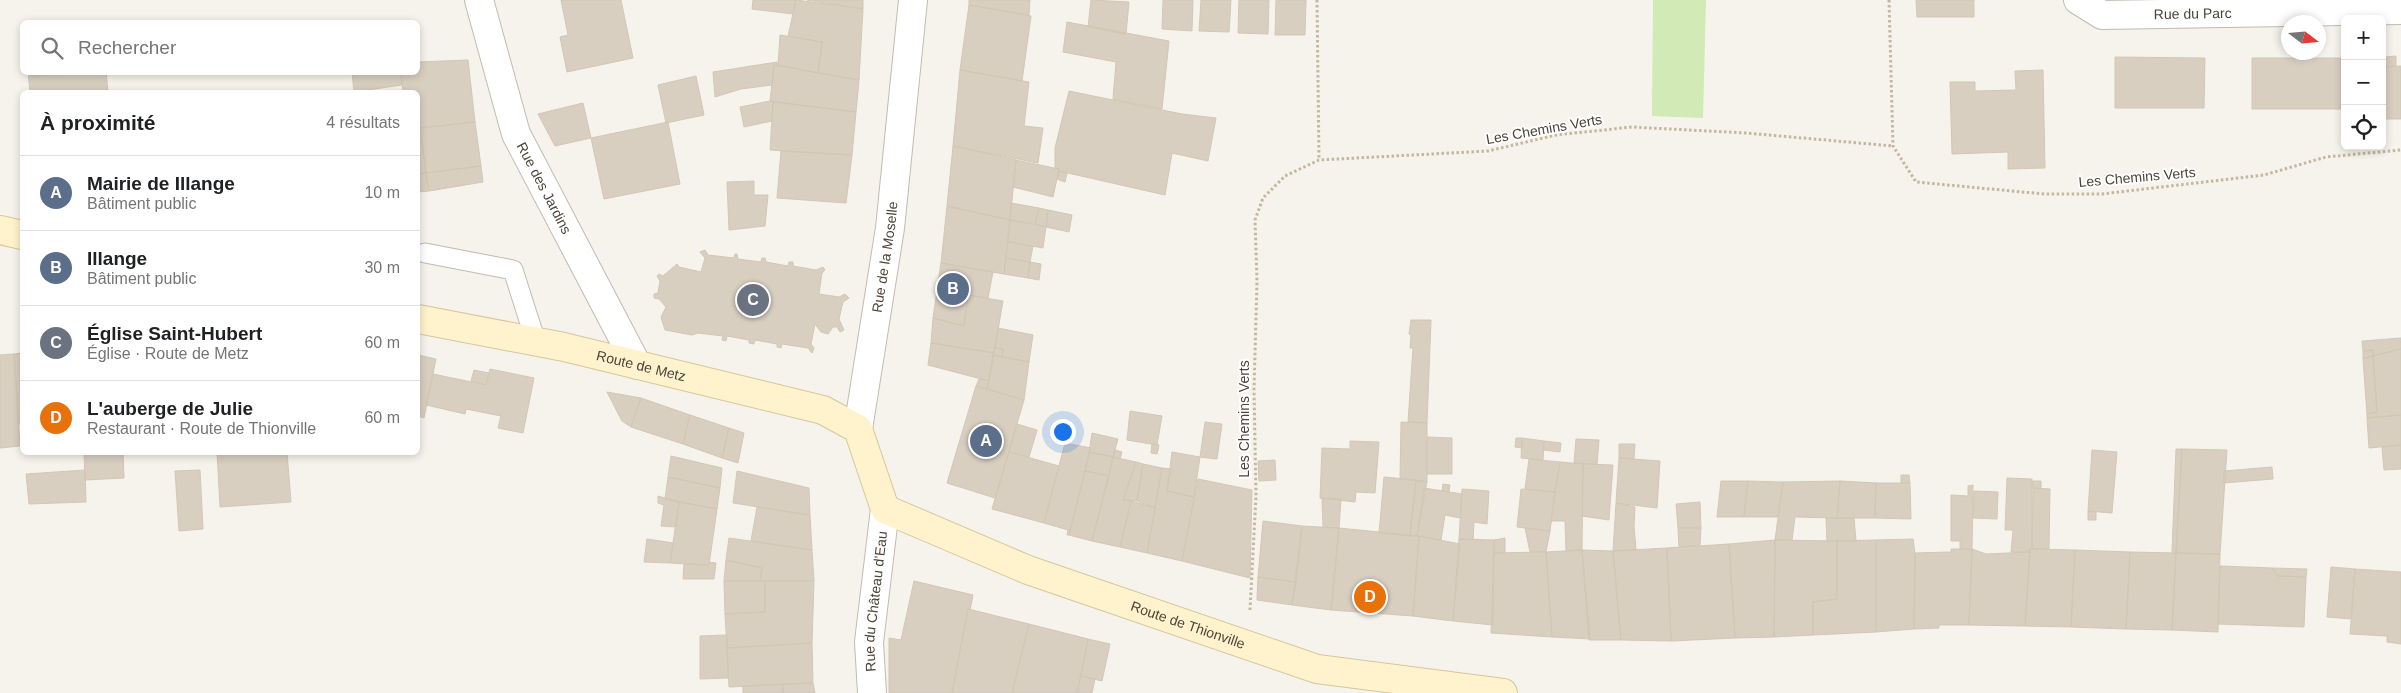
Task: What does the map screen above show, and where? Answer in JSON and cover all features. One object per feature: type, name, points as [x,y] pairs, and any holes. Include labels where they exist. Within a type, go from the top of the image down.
[{"type":"street","name":"Rue des Jardins","points":[[479,0],[516,134],[636,365]]},
{"type":"street","name":"Rue de la Moselle","points":[[885,509],[858,429],[890,228],[913,0]]},
{"type":"street","name":"Rue du Parc","points":[[2078,0],[2102,15],[2401,10]]},
{"type":"street","points":[[0,230],[20,235]]},
{"type":"street","name":"Route de Metz","points":[[420,319],[536,342],[823,410],[858,429]]},
{"type":"street","name":"Route de Thionville","points":[[885,509],[1028,570],[1317,669],[1494,693]]},
{"type":"street","name":"Rue du Château d'Eau","points":[[872,693],[869,642],[885,509]]},
{"type":"lane","points":[[425,253],[513,270],[536,342]]},
{"type":"path","points":[[1317,0],[1319,160]]},
{"type":"path","points":[[1889,0],[1893,146]]},
{"type":"path","name":"Les Chemins Verts","points":[[1255,648],[1250,608],[1256,496],[1254,390],[1257,280],[1255,220],[1263,198],[1284,176],[1319,160],[1488,150],[1556,135],[1632,126],[1746,133],[1893,146],[1916,182],[2044,194],[2102,194],[2264,175],[2326,156],[2401,150]]},
{"type":"green space","points":[[1653,0],[1706,0],[1703,118],[1652,116]]},
{"type":"building","points":[[561,0],[621,0],[633,58],[567,72],[560,37],[568,35]]},
{"type":"building","points":[[753,0],[796,0],[793,14],[752,9]]},
{"type":"building","points":[[796,0],[863,9],[859,80],[818,73],[822,42],[788,36]]},
{"type":"building","points":[[807,0],[863,0],[863,9]]},
{"type":"building","points":[[969,0],[1030,0],[1029,15],[969,5]]},
{"type":"building","points":[[1091,0],[1129,2],[1126,34],[1088,27]]},
{"type":"building","points":[[1163,0],[1193,0],[1192,31],[1162,29]]},
{"type":"building","points":[[1201,0],[1231,0],[1229,32],[1199,31]]},
{"type":"building","points":[[1239,0],[1269,0],[1268,34],[1238,33]]},
{"type":"building","points":[[1276,0],[1306,0],[1305,35],[1275,35]]},
{"type":"building","points":[[1916,0],[1974,0],[1974,17],[1917,17]]},
{"type":"building","points":[[969,5],[1031,16],[1022,81],[960,70]]},
{"type":"building","points":[[1067,22],[1169,41],[1162,109],[1113,99],[1116,62],[1063,52]]},
{"type":"building","points":[[780,35],[822,42],[818,73],[778,65]]},
{"type":"building","points":[[2396,56],[2396,66],[2386,67],[2386,57]]},
{"type":"building","points":[[2115,57],[2205,58],[2204,108],[2115,108]]},
{"type":"building","points":[[2252,58],[2326,60],[2326,58],[2341,58],[2341,109],[2252,109]]},
{"type":"building","points":[[468,60],[475,122],[420,128],[420,90],[403,90],[401,75],[420,75],[420,62]]},
{"type":"building","points":[[777,62],[778,65],[774,65],[772,85],[741,89],[715,97],[713,72]]},
{"type":"building","points":[[774,65],[859,80],[856,112],[770,101]]},
{"type":"building","points":[[2401,66],[2401,119],[2386,119],[2386,67]]},
{"type":"building","points":[[960,70],[1029,82],[1024,126],[1043,128],[1038,163],[953,146]]},
{"type":"building","points":[[2043,70],[2045,168],[2008,169],[2008,152],[1952,154],[1950,82],[1975,82],[1975,91],[2016,90],[2015,71]]},
{"type":"building","points":[[28,75],[106,75],[108,90],[30,90]]},
{"type":"building","points":[[352,75],[401,75],[402,85],[354,90]]},
{"type":"building","points":[[696,76],[704,115],[666,123],[658,85]]},
{"type":"building","points":[[1069,91],[1182,114],[1216,118],[1208,161],[1172,153],[1165,195],[1059,171],[1059,169],[1055,168],[1055,148]]},
{"type":"building","points":[[773,102],[772,121],[744,127],[740,107]]},
{"type":"building","points":[[773,102],[856,112],[852,155],[770,150]]},
{"type":"building","points":[[583,103],[591,138],[555,146],[538,114]]},
{"type":"building","points":[[475,122],[481,166],[426,173],[420,128]]},
{"type":"building","points":[[668,122],[680,184],[604,199],[591,138]]},
{"type":"building","points":[[420,142],[422,142],[426,173],[420,174]]},
{"type":"building","points":[[953,146],[1016,160],[1010,220],[947,206]]},
{"type":"building","points":[[781,151],[852,155],[846,203],[777,198]]},
{"type":"building","points":[[1016,160],[1059,169],[1053,197],[1013,187]]},
{"type":"building","points":[[481,166],[483,182],[429,191],[426,173]]},
{"type":"building","points":[[1059,171],[1067,173],[1065,182],[1057,179]]},
{"type":"building","points":[[426,173],[429,191],[420,192],[420,174]]},
{"type":"building","points":[[754,181],[754,195],[768,195],[765,226],[729,230],[727,182]]},
{"type":"building","points":[[1011,203],[1039,208],[1035,224],[1010,220]]},
{"type":"building","points":[[947,206],[1010,220],[1004,274],[941,263]]},
{"type":"building","points":[[1039,208],[1048,210],[1046,227],[1035,224]]},
{"type":"building","points":[[1048,210],[1072,215],[1069,232],[1046,227]]},
{"type":"building","points":[[1010,220],[1046,227],[1043,248],[1008,242]]},
{"type":"building","points":[[1008,242],[1033,246],[1030,262],[1006,258]]},
{"type":"building","points":[[705,250],[708,255],[734,258],[735,254],[737,254],[738,259],[761,262],[762,258],[765,258],[766,262],[788,266],[789,262],[793,262],[793,266],[816,270],[823,267],[825,270],[822,273],[819,294],[839,297],[845,294],[849,298],[843,302],[839,319],[844,330],[840,332],[837,327],[833,327],[828,334],[821,332],[815,324],[811,344],[814,348],[812,353],[808,348],[782,344],[781,348],[777,347],[777,344],[755,340],[754,344],[749,343],[749,340],[727,336],[726,341],[722,340],[723,336],[698,333],[692,335],[665,330],[661,317],[666,307],[659,299],[654,298],[654,294],[658,293],[660,281],[657,276],[659,274],[663,276],[677,264],[679,267],[701,272],[705,258],[700,252]]},
{"type":"building","points":[[1006,258],[1030,262],[1028,278],[1004,274]]},
{"type":"building","points":[[1030,262],[1041,264],[1039,280],[1028,278]]},
{"type":"building","points":[[941,263],[993,272],[988,298],[968,295],[964,326],[933,318]]},
{"type":"building","points":[[968,295],[1003,301],[994,353],[931,343],[933,318],[964,326]]},
{"type":"building","points":[[1411,320],[1431,320],[1427,423],[1408,422],[1413,348],[1410,348],[1411,335],[1409,334]]},
{"type":"building","points":[[998,328],[1033,335],[1029,362],[1002,357],[1003,349],[995,348]]},
{"type":"building","points":[[2401,338],[2401,349],[2373,356],[2373,350],[2363,351],[2362,341]]},
{"type":"building","points":[[931,343],[994,353],[989,381],[928,365]]},
{"type":"building","points":[[995,348],[1003,349],[1002,357],[993,355]]},
{"type":"building","points":[[2401,349],[2401,415],[2367,418],[2367,414],[2377,412],[2373,356]]},
{"type":"building","points":[[2373,350],[2373,356],[2363,359],[2363,351]]},
{"type":"building","points":[[20,353],[20,424],[19,424],[14,354]]},
{"type":"building","points":[[14,354],[20,446],[0,448],[0,355]]},
{"type":"building","points":[[420,355],[436,359],[424,418],[420,417]]},
{"type":"building","points":[[993,355],[1029,362],[1024,400],[987,389]]},
{"type":"building","points":[[2373,356],[2377,412],[2367,414],[2363,359]]},
{"type":"building","points":[[490,369],[534,378],[523,433],[498,428],[501,416],[466,409],[465,414],[426,405],[433,374],[486,385]]},
{"type":"building","points":[[474,370],[489,373],[486,385],[471,381]]},
{"type":"building","points":[[979,379],[989,381],[987,389],[976,386]]},
{"type":"building","points":[[976,386],[1024,400],[995,498],[947,483]]},
{"type":"building","points":[[607,392],[641,398],[631,427],[622,421]]},
{"type":"building","points":[[641,398],[690,415],[683,444],[631,427]]},
{"type":"building","points":[[1130,411],[1162,416],[1157,445],[1127,440]]},
{"type":"building","points":[[690,415],[729,428],[722,458],[683,444]]},
{"type":"building","points":[[2401,415],[2401,445],[2369,448],[2367,418]]},
{"type":"building","points":[[1205,422],[1222,424],[1217,459],[1200,457]]},
{"type":"building","points":[[1401,422],[1427,423],[1427,482],[1400,479]]},
{"type":"building","points":[[1017,424],[1037,430],[1029,457],[1009,452]]},
{"type":"building","points":[[729,428],[744,433],[738,463],[722,458]]},
{"type":"building","points":[[1092,433],[1118,439],[1113,457],[1089,452]]},
{"type":"building","points":[[1427,437],[1452,438],[1452,474],[1427,474]]},
{"type":"building","points":[[1516,438],[1522,438],[1522,448],[1515,447]]},
{"type":"building","points":[[1522,438],[1544,441],[1543,460],[1521,458]]},
{"type":"building","points":[[1576,439],[1599,440],[1597,464],[1574,463]]},
{"type":"building","points":[[1350,441],[1379,442],[1375,493],[1356,492],[1355,502],[1320,498],[1322,448],[1350,449]]},
{"type":"building","points":[[1544,441],[1561,443],[1560,452],[1544,450]]},
{"type":"building","points":[[1065,443],[1091,448],[1069,535],[1067,535],[1068,530],[1044,523]]},
{"type":"building","points":[[1152,444],[1159,445],[1157,454],[1151,453]]},
{"type":"building","points":[[1619,444],[1635,444],[1634,459],[1619,458]]},
{"type":"building","points":[[2401,445],[2401,469],[2384,470],[2382,447]]},
{"type":"building","points":[[2176,449],[2182,449],[2176,553],[2172,552]]},
{"type":"building","points":[[2182,449],[2227,450],[2220,554],[2176,553]]},
{"type":"building","points":[[1115,450],[1122,452],[1120,459],[1113,457]]},
{"type":"building","points":[[2092,450],[2117,452],[2112,513],[2088,511]]},
{"type":"building","points":[[1009,452],[1059,466],[1044,523],[992,509]]},
{"type":"building","points":[[1089,452],[1113,457],[1109,476],[1085,471]]},
{"type":"building","points":[[1172,452],[1200,457],[1194,497],[1167,491]]},
{"type":"building","points":[[84,455],[123,455],[124,478],[85,480]]},
{"type":"building","points":[[217,455],[287,455],[291,502],[220,507]]},
{"type":"building","points":[[671,456],[722,468],[720,488],[668,477]]},
{"type":"building","points":[[1113,457],[1136,462],[1123,500],[1131,501],[1120,547],[1092,541]]},
{"type":"building","points":[[1619,458],[1660,461],[1657,508],[1616,503]]},
{"type":"building","points":[[1529,459],[1560,462],[1555,492],[1525,489]]},
{"type":"building","points":[[1275,460],[1276,480],[1259,481],[1258,461]]},
{"type":"building","points":[[1136,462],[1143,464],[1137,501],[1123,500]]},
{"type":"building","points":[[1560,462],[1583,464],[1582,550],[1566,551],[1565,521],[1551,521]]},
{"type":"building","points":[[1143,464],[1162,468],[1155,508],[1137,501]]},
{"type":"building","points":[[1583,464],[1613,465],[1609,520],[1582,516]]},
{"type":"building","points":[[2272,467],[2273,479],[2223,483],[2224,471]]},
{"type":"building","points":[[1162,468],[1171,469],[1167,491],[1194,497],[1182,561],[1147,553]]},
{"type":"building","points":[[85,470],[86,502],[29,504],[26,474]]},
{"type":"building","points":[[200,470],[203,529],[179,531],[175,471]]},
{"type":"building","points":[[737,471],[809,488],[810,515],[733,503]]},
{"type":"building","points":[[1085,471],[1109,476],[1092,541],[1069,535]]},
{"type":"building","points":[[1901,475],[1909,475],[1910,483],[1901,483]]},
{"type":"building","points":[[668,477],[720,488],[717,509],[665,499]]},
{"type":"building","points":[[1384,477],[1416,480],[1410,536],[1379,533]]},
{"type":"building","points":[[2007,478],[2032,479],[2032,549],[2030,549],[2030,552],[2011,552],[2013,530],[2005,530]]},
{"type":"building","points":[[1198,479],[1252,490],[1250,578],[1182,561]]},
{"type":"building","points":[[1416,480],[1427,482],[1417,536],[1410,536]]},
{"type":"building","points":[[1721,481],[1748,481],[1744,517],[1717,517]]},
{"type":"building","points":[[1748,481],[1783,482],[1778,517],[1744,517]]},
{"type":"building","points":[[1840,481],[1876,483],[1875,518],[1837,518]]},
{"type":"building","points":[[1840,481],[1837,518],[1795,517],[1792,540],[1775,540],[1783,482]]},
{"type":"building","points":[[2032,481],[2041,481],[2041,489],[2033,488]]},
{"type":"building","points":[[1876,483],[1910,483],[1911,519],[1875,518]]},
{"type":"building","points":[[1443,484],[1450,485],[1449,492],[1442,491]]},
{"type":"building","points":[[1973,485],[1972,549],[1960,549],[1960,541],[1951,541],[1951,495],[1968,496],[1968,486]]},
{"type":"building","points":[[1424,488],[1462,494],[1460,518],[1445,515],[1441,540],[1417,536]]},
{"type":"building","points":[[2033,488],[2050,489],[2049,549],[2032,549]]},
{"type":"building","points":[[1462,489],[1489,491],[1487,524],[1474,522],[1473,540],[1459,539]]},
{"type":"building","points":[[1521,489],[1555,492],[1550,531],[1517,527]]},
{"type":"building","points":[[1974,491],[1998,492],[1997,519],[1973,518]]},
{"type":"building","points":[[658,496],[679,502],[676,527],[661,526],[664,505],[658,503]]},
{"type":"building","points":[[1322,498],[1341,499],[1339,528],[1323,527]]},
{"type":"building","points":[[1131,501],[1155,508],[1147,553],[1120,547]]},
{"type":"building","points":[[679,502],[717,509],[709,565],[670,563]]},
{"type":"building","points":[[1700,502],[1701,528],[1678,528],[1676,504]]},
{"type":"building","points":[[1616,503],[1635,507],[1636,550],[1613,551]]},
{"type":"building","points":[[757,507],[810,515],[812,550],[751,541]]},
{"type":"building","points":[[2088,511],[2096,512],[2096,520],[2088,520]]},
{"type":"building","points":[[1826,518],[1854,518],[1856,541],[1827,541]]},
{"type":"building","points":[[1263,521],[1302,526],[1296,582],[1258,577]]},
{"type":"building","points":[[1302,526],[1339,528],[1331,610],[1292,605]]},
{"type":"building","points":[[1339,528],[1419,536],[1413,616],[1331,610]]},
{"type":"building","points":[[1525,528],[1550,531],[1546,552],[1530,552]]},
{"type":"building","points":[[1678,528],[1701,528],[1700,545],[1679,547]]},
{"type":"building","points":[[1419,536],[1460,544],[1453,621],[1413,616]]},
{"type":"building","points":[[729,538],[812,550],[814,581],[760,581],[762,568],[726,560]]},
{"type":"building","points":[[1505,538],[1505,553],[1494,553],[1494,540]]},
{"type":"building","points":[[647,539],[673,543],[670,563],[644,562]]},
{"type":"building","points":[[1459,539],[1494,540],[1493,625],[1453,621]]},
{"type":"building","points":[[1913,539],[1915,553],[1914,629],[1876,632],[1876,540]]},
{"type":"building","points":[[1775,540],[1774,637],[1735,638],[1729,544]]},
{"type":"building","points":[[1775,540],[1837,541],[1837,599],[1813,602],[1813,635],[1774,637]]},
{"type":"building","points":[[1876,540],[1876,632],[1813,635],[1813,602],[1837,599],[1837,541]]},
{"type":"building","points":[[1729,544],[1735,638],[1671,641],[1667,548]]},
{"type":"building","points":[[1667,548],[1671,641],[1621,640],[1613,551]]},
{"type":"building","points":[[1951,549],[1972,549],[1969,625],[1939,625],[1939,628],[1914,629],[1915,553],[1951,552]]},
{"type":"building","points":[[1972,549],[1986,554],[2030,552],[2025,626],[1969,625]]},
{"type":"building","points":[[2030,549],[2075,550],[2071,627],[2025,626]]},
{"type":"building","points":[[1582,550],[1613,551],[1621,640],[1589,640]]},
{"type":"building","points":[[1582,550],[1590,639],[1552,637],[1546,552]]},
{"type":"building","points":[[2075,550],[2130,552],[2126,629],[2071,627]]},
{"type":"building","points":[[1546,552],[1552,637],[1491,633],[1494,553]]},
{"type":"building","points":[[2130,552],[2176,553],[2172,630],[2126,629]]},
{"type":"building","points":[[2176,553],[2220,554],[2218,632],[2172,630]]},
{"type":"building","points":[[726,560],[762,568],[760,581],[724,581]]},
{"type":"building","points":[[709,562],[716,563],[714,579],[683,579],[684,564],[709,565]]},
{"type":"building","points":[[2220,566],[2272,568],[2278,576],[2306,577],[2304,627],[2218,624]]},
{"type":"building","points":[[2331,567],[2355,569],[2351,619],[2327,617]]},
{"type":"building","points":[[2272,568],[2307,569],[2306,577],[2278,576]]},
{"type":"building","points":[[2355,569],[2401,572],[2401,644],[2387,642],[2387,636],[2350,634]]},
{"type":"building","points":[[1258,577],[1296,582],[1292,605],[1257,600]]},
{"type":"building","points":[[724,581],[765,581],[765,612],[725,614]]},
{"type":"building","points":[[765,581],[814,581],[812,643],[727,648],[725,614],[765,612]]},
{"type":"building","points":[[914,581],[973,595],[970,610],[968,609],[952,693],[889,693],[889,638],[901,640]]},
{"type":"building","points":[[968,609],[1029,624],[1012,693],[952,693]]},
{"type":"building","points":[[1029,624],[1088,639],[1077,693],[1012,693]]},
{"type":"building","points":[[727,635],[728,678],[700,679],[700,636]]},
{"type":"building","points":[[1088,639],[1110,644],[1102,681],[1081,676]]},
{"type":"building","points":[[812,643],[813,683],[729,687],[727,648]]},
{"type":"building","points":[[1081,676],[1095,679],[1092,693],[1077,693]]},
{"type":"building","points":[[813,683],[815,693],[783,693],[783,684]]},
{"type":"building","points":[[783,684],[783,693],[743,693],[743,686]]},
{"type":"place","name":"Illange","points":[[953,289]]},
{"type":"place","name":"Église Saint-Hubert","points":[[753,300]]},
{"type":"place","name":"Mairie de Illange","points":[[986,441]]},
{"type":"place","name":"L'auberge de Julie","points":[[1370,597]]}]
